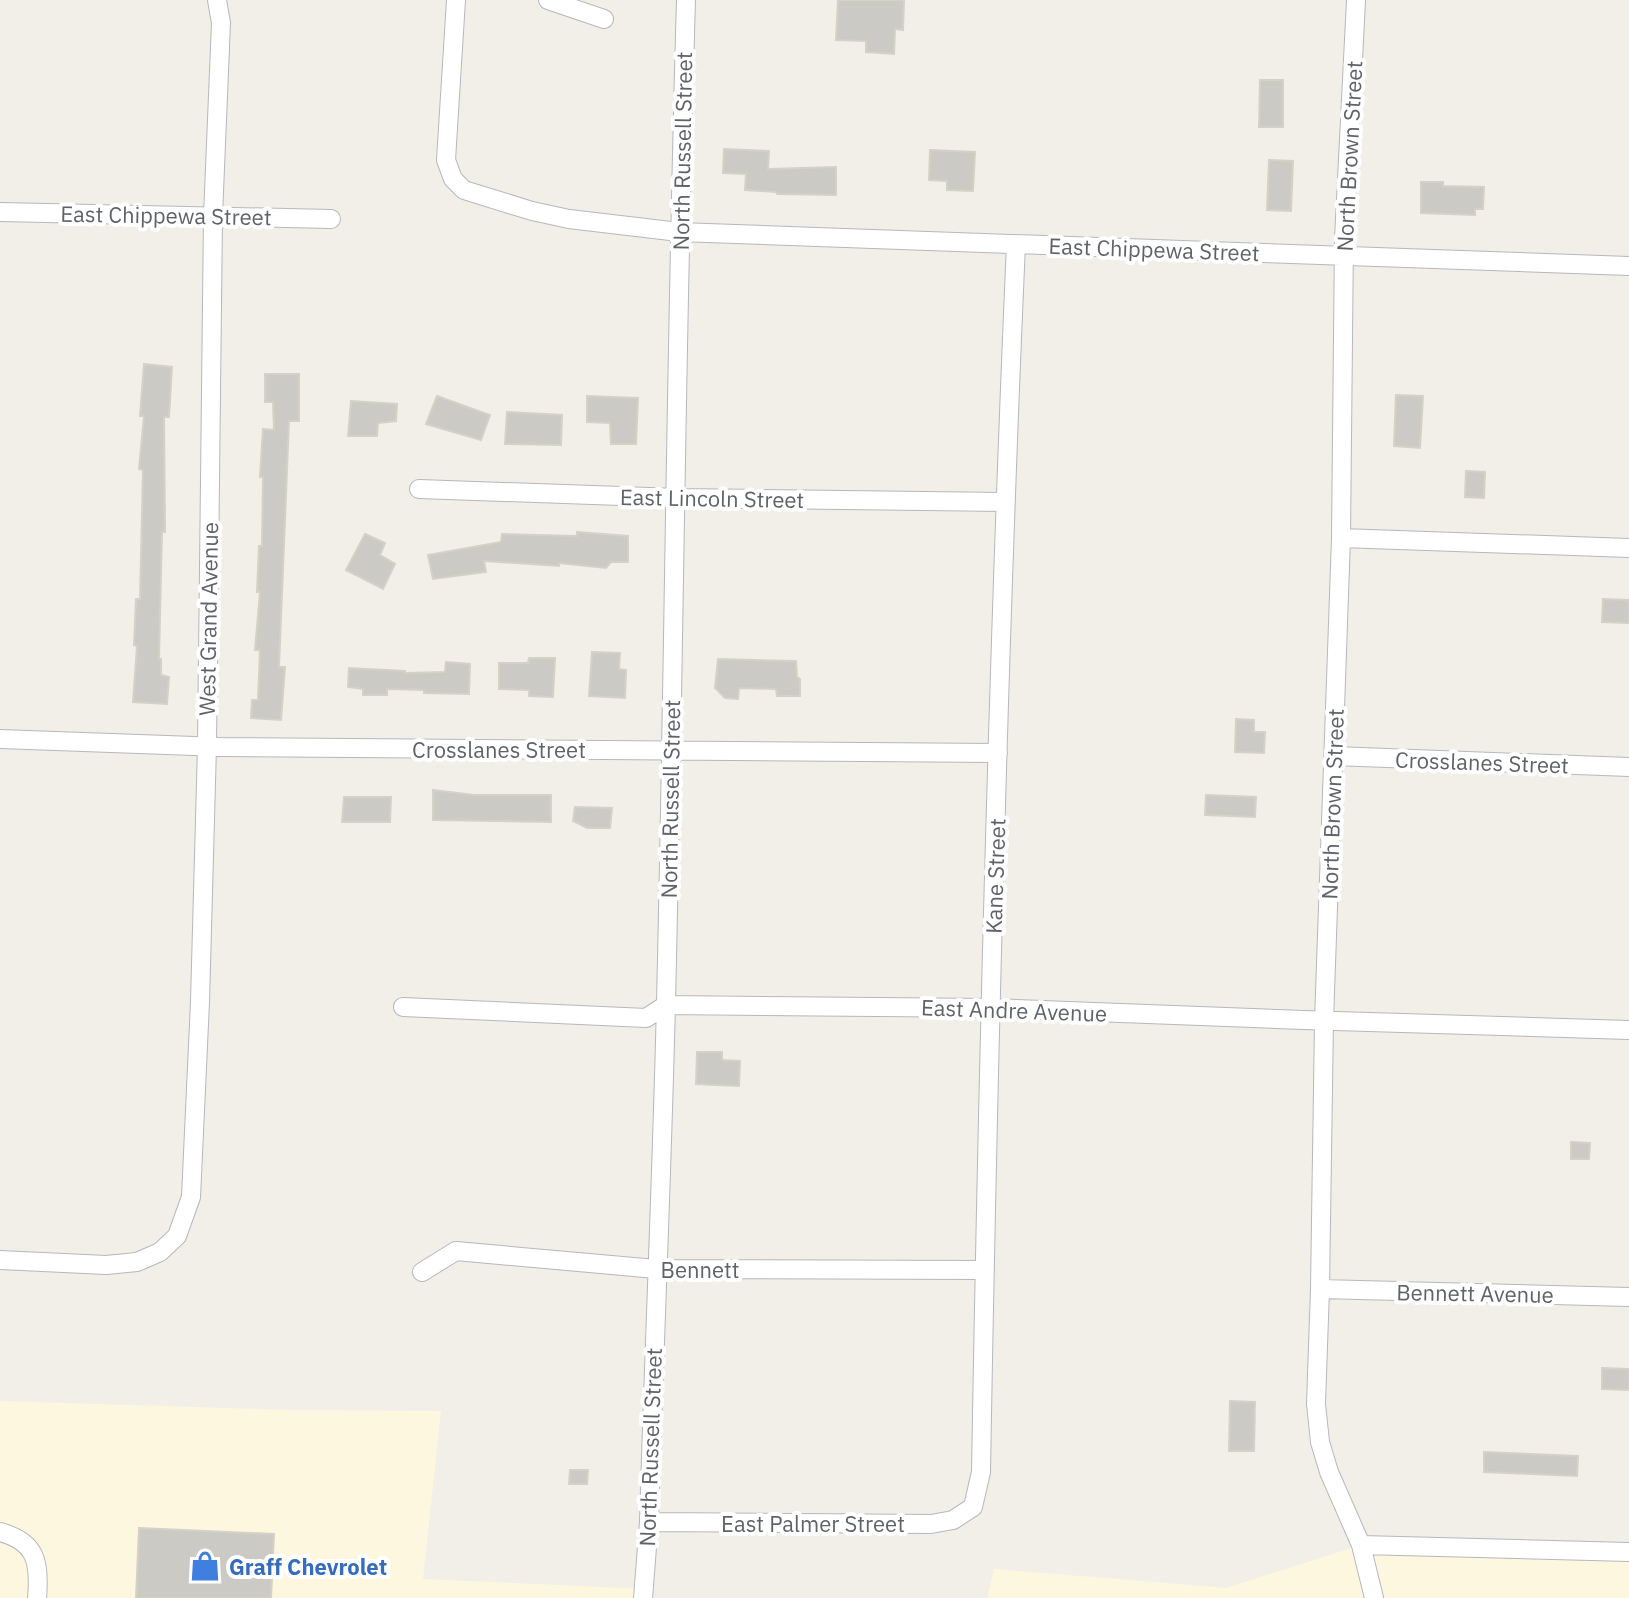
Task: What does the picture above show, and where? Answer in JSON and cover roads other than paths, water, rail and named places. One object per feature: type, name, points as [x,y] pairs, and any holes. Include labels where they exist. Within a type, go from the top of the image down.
[{"type":"street","name":"West Grand Avenue","points":[[0,1260],[106,1265],[137,1262],[160,1252],[177,1236],[191,1197],[207,746],[213,216],[221,23],[217,0]]},
{"type":"street","name":"East Chippewa Street","points":[[456,0],[446,160],[453,179],[464,190],[532,211],[569,219],[679,232],[1629,266]]},
{"type":"street","points":[[548,0],[604,19]]},
{"type":"street","name":"North Russell Street","points":[[643,1598],[649,1522],[666,1005],[686,0]]},
{"type":"street","name":"North Brown Street","points":[[1356,0],[1344,257],[1341,538],[1324,1021],[1316,1404],[1320,1442],[1329,1472],[1361,1545],[1374,1598]]},
{"type":"street","name":"East Chippewa Street","points":[[0,212],[331,219]]},
{"type":"street","name":"Kane Street","points":[[973,1507],[981,1472],[1005,502],[1016,244]]},
{"type":"street","name":"East Lincoln Street","points":[[419,489],[677,498],[1005,502]]},
{"type":"street","points":[[1341,538],[1629,548]]},
{"type":"street","name":"Crosslanes Street","points":[[0,739],[207,746],[998,753]]},
{"type":"street","name":"Crosslanes Street","points":[[1334,756],[1629,767]]},
{"type":"street","name":"East Andre Avenue","points":[[403,1007],[646,1018],[666,1005],[991,1008],[1629,1030]]},
{"type":"street","name":"Bennett","points":[[422,1272],[456,1251],[656,1269],[985,1270]]},
{"type":"street","name":"Bennett Avenue","points":[[1320,1289],[1629,1297]]},
{"type":"street","name":"East Palmer Street","points":[[649,1522],[931,1524],[953,1520],[973,1507]]},
{"type":"street","points":[[0,1532],[17,1537],[34,1553],[37,1598]]},
{"type":"street","points":[[1361,1545],[1629,1552]]},
{"type":"place","name":"Graff Chevrolet","points":[[205,1566]]}]
